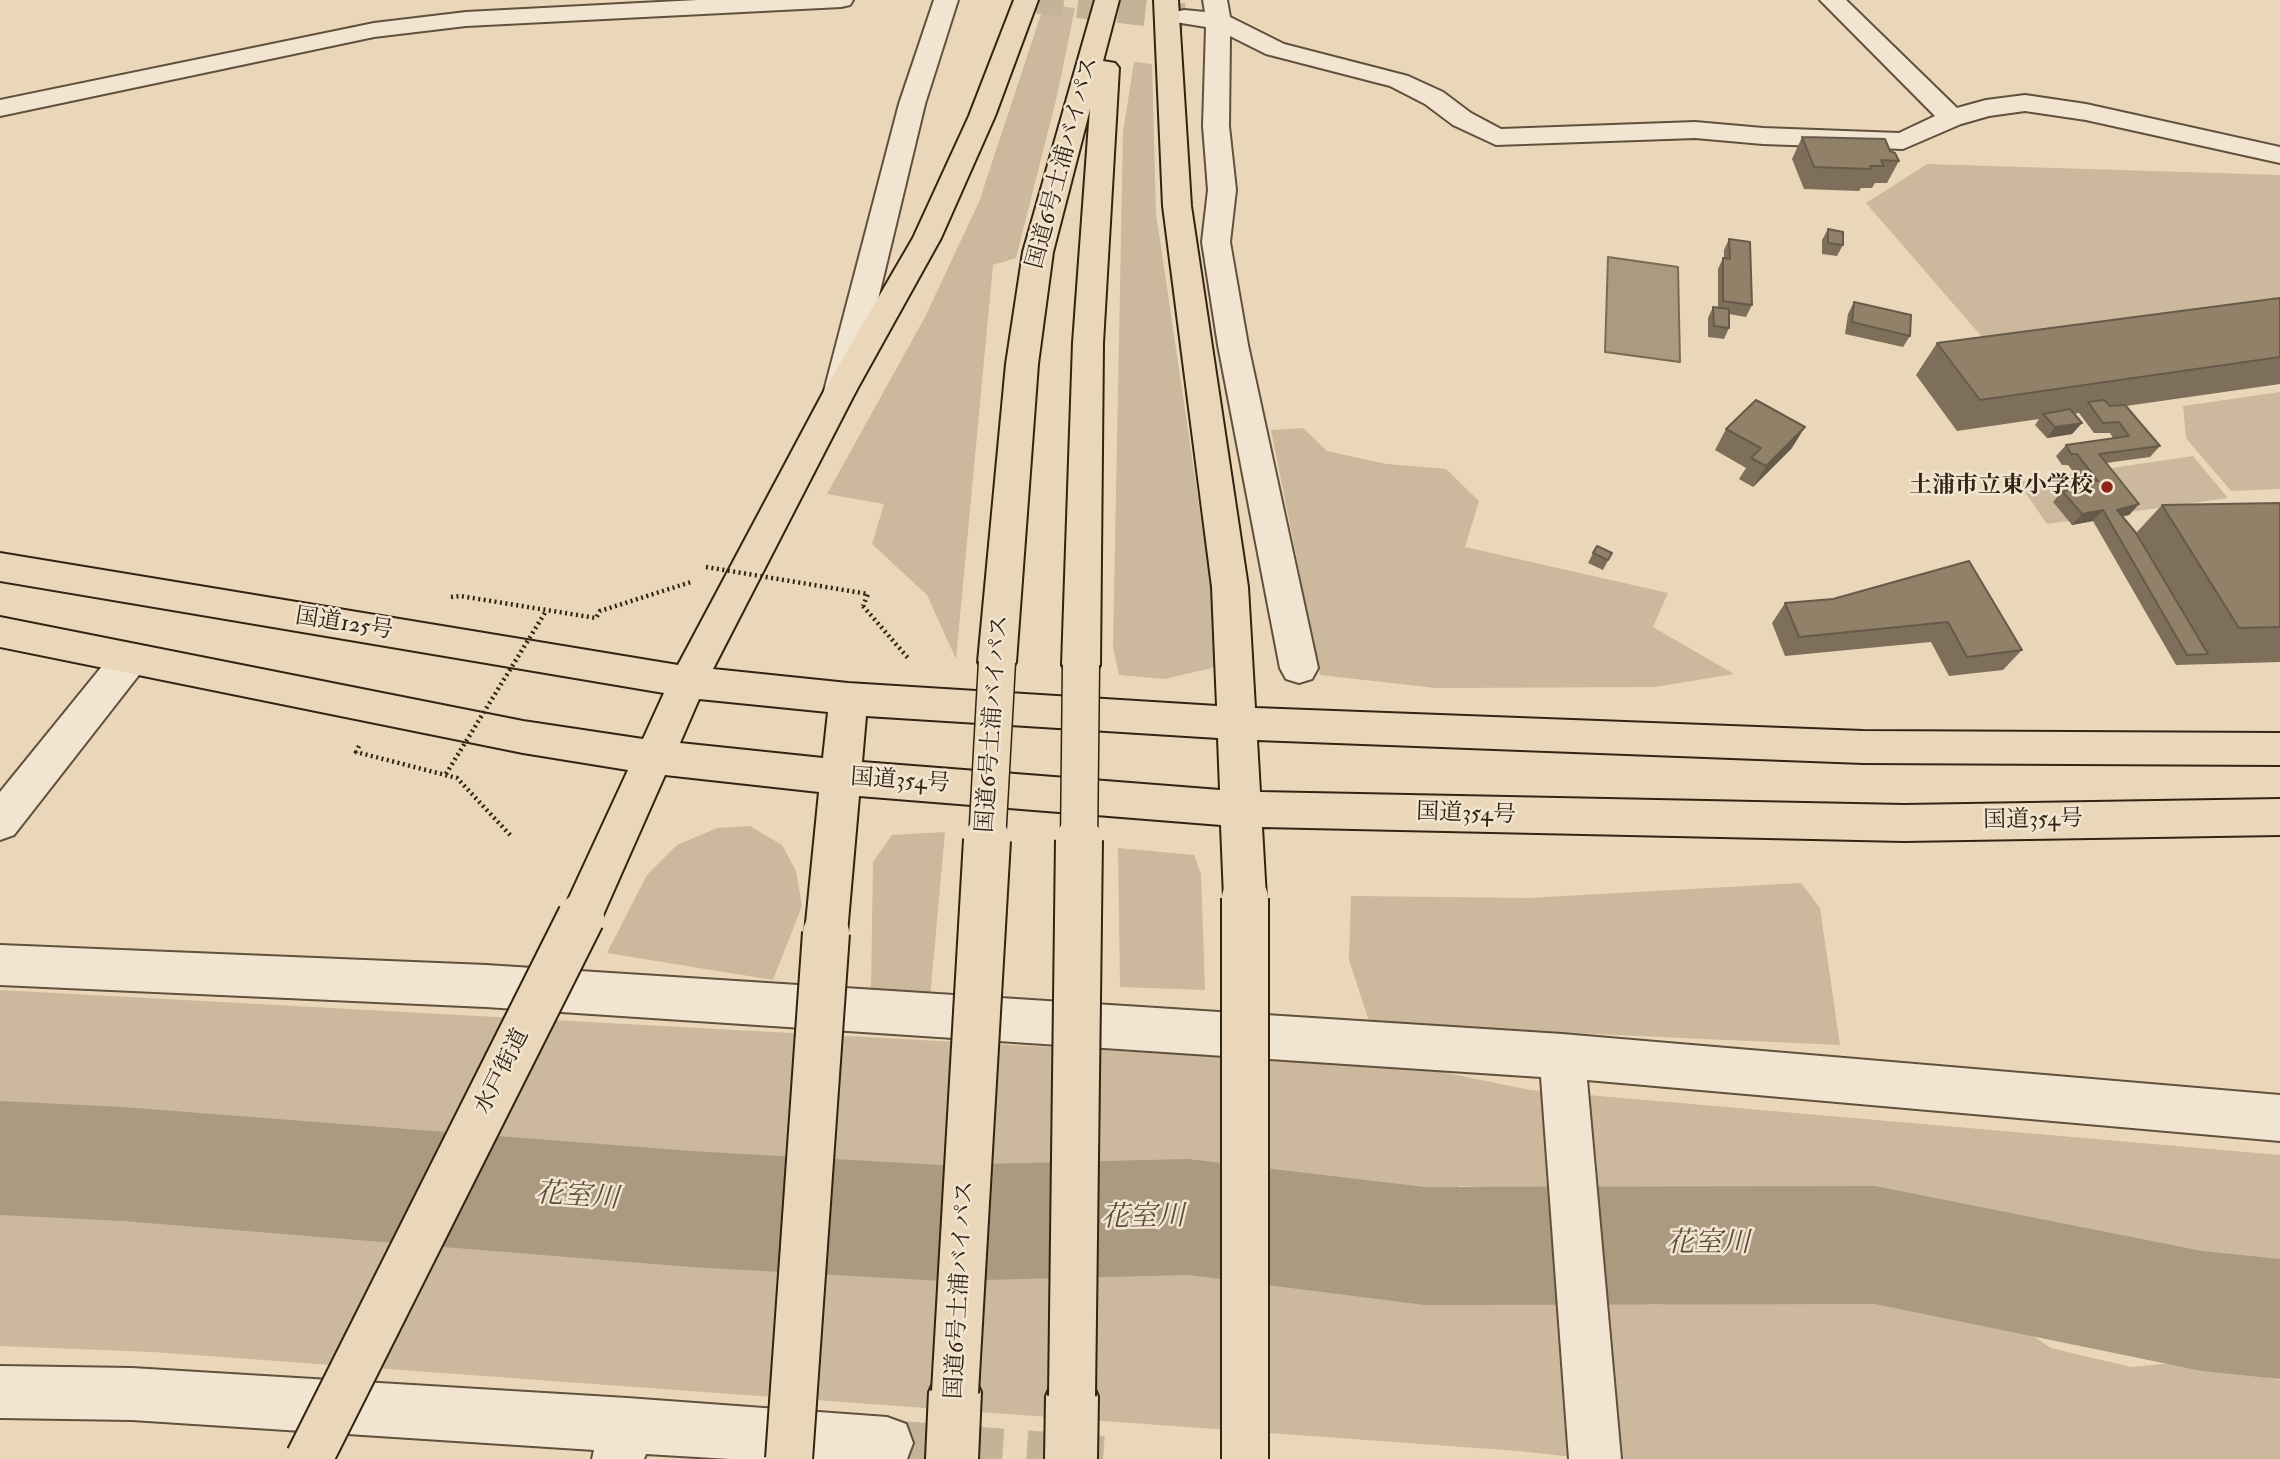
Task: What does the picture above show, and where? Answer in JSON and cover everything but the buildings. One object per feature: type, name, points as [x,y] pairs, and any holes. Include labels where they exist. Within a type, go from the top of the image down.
[{"type":"highway","name":"水戸街道","points":[[309,1459],[581,917],[688,682],[841,391],[927,238],[982,116],[1026,0]]},
{"type":"highway","name":"国道6号土浦バイパス","points":[[952,1459],[997,662],[1022,364],[1038,252],[1109,0]]},
{"type":"highway","name":"国道6号土浦バイパス","points":[[1071,1459],[1088,343],[1109,0]]},
{"type":"highway","points":[[1175,9],[1177,206],[1230,587],[1243,809],[1245,1459]]},
{"type":"highway","name":"国道125号","points":[[0,566],[688,682]]},
{"type":"highway","points":[[0,632],[523,737],[654,757]]},
{"type":"highway","points":[[688,682],[848,699],[1238,723],[1863,747],[2280,749]]},
{"type":"highway","points":[[789,1459],[826,933],[848,699]]},
{"type":"highway","name":"国道354号","points":[[654,757],[839,777],[1243,809],[1569,818],[1904,822],[2280,817]]},
{"type":"street","points":[[0,108],[374,30],[466,19],[841,0]]},
{"type":"street","points":[[841,391],[912,104],[946,0]]},
{"type":"street","points":[[1832,0],[1952,118]]},
{"type":"street","points":[[1175,9],[1217,11],[1275,49],[1399,82],[1434,98],[1462,119],[1496,137],[1695,130],[1789,138],[1903,141],[1952,118],[1986,108],[2025,103],[2086,112],[2280,155]]},
{"type":"street","points":[[1217,11],[1216,126],[1222,190],[1216,242],[1233,345],[1299,668]]},
{"type":"street","points":[[0,822],[129,660]]},
{"type":"street","points":[[0,965],[486,986],[1564,1072],[2280,1118]]},
{"type":"street","points":[[1564,1072],[1595,1457]]},
{"type":"street","points":[[0,1392],[132,1394],[622,1442],[887,1443]]},
{"type":"path","points":[[702,573],[706,567],[868,594],[863,606],[911,662]]},
{"type":"path","points":[[460,596],[596,618],[600,611],[698,580]]},
{"type":"path","points":[[444,773],[546,611]]},
{"type":"path","points":[[356,752],[457,778],[512,836]]},
{"type":"shaded area","points":[[1044,5],[1075,8],[1057,96],[1016,258],[993,265],[956,659],[927,595],[872,544],[884,504],[827,494],[925,317],[979,202]]},
{"type":"shaded area","points":[[1134,62],[1152,64],[1156,213],[1221,654],[1212,668],[1164,679],[1119,675],[1113,647],[1123,132]]},
{"type":"shaded area","points":[[1927,164],[2280,175],[2280,322],[1989,345],[1866,203]]},
{"type":"shaded area","points":[[1608,257],[1678,267],[1680,362],[1605,352]]},
{"type":"shaded area","points":[[2280,392],[2280,489],[2231,491],[2186,438],[2183,406]]},
{"type":"shaded area","points":[[1303,428],[1327,451],[1386,464],[1446,469],[1479,501],[1465,547],[1668,593],[1653,627],[1734,674],[1655,687],[1436,688],[1320,675],[1271,430]]},
{"type":"shaded area","points":[[2193,456],[2228,498],[2047,524],[2018,482]]},
{"type":"shaded area","points":[[750,826],[782,845],[796,871],[802,906],[773,980],[607,953],[647,875],[677,845],[717,828]]},
{"type":"shaded area","points":[[945,832],[930,998],[871,991],[873,862],[892,835]]},
{"type":"shaded area","points":[[1118,848],[1194,855],[1201,874],[1205,990],[1120,987]]},
{"type":"shaded area","points":[[1801,883],[1820,908],[1840,1045],[1370,1024],[1349,960],[1351,896],[1528,898]]},
{"type":"shaded area","points":[[0,990],[1417,1067],[1530,1090],[2280,1155],[2280,1274],[2128,1239],[1801,1203],[1459,1186],[1414,1222],[1318,1221],[1198,1199],[1134,1194],[1013,1197],[835,1178],[768,1167],[712,1187],[705,1162],[554,1160],[387,1131],[0,1105]]},
{"type":"shaded area","points":[[39,1185],[96,1203],[670,1226],[984,1260],[1022,1242],[1134,1261],[1171,1243],[1203,1235],[1267,1269],[1654,1305],[1911,1287],[1958,1314],[2017,1325],[2051,1348],[2131,1367],[2184,1362],[2280,1380],[2280,1459],[1592,1459],[1518,1451],[153,1352],[0,1346],[0,1200]]},
{"type":"waterway","name":"花室川","points":[[0,1158],[123,1164],[691,1209],[942,1223],[1188,1217],[1425,1246],[1875,1245],[2202,1311],[2280,1319]]},
{"type":"tunnel","points":[[1037,0],[1184,17]]},
{"type":"tunnel","points":[[887,1443],[1103,1459]]},
{"type":"place","name":"土浦市立東小学校","points":[[2107,487]]}]
